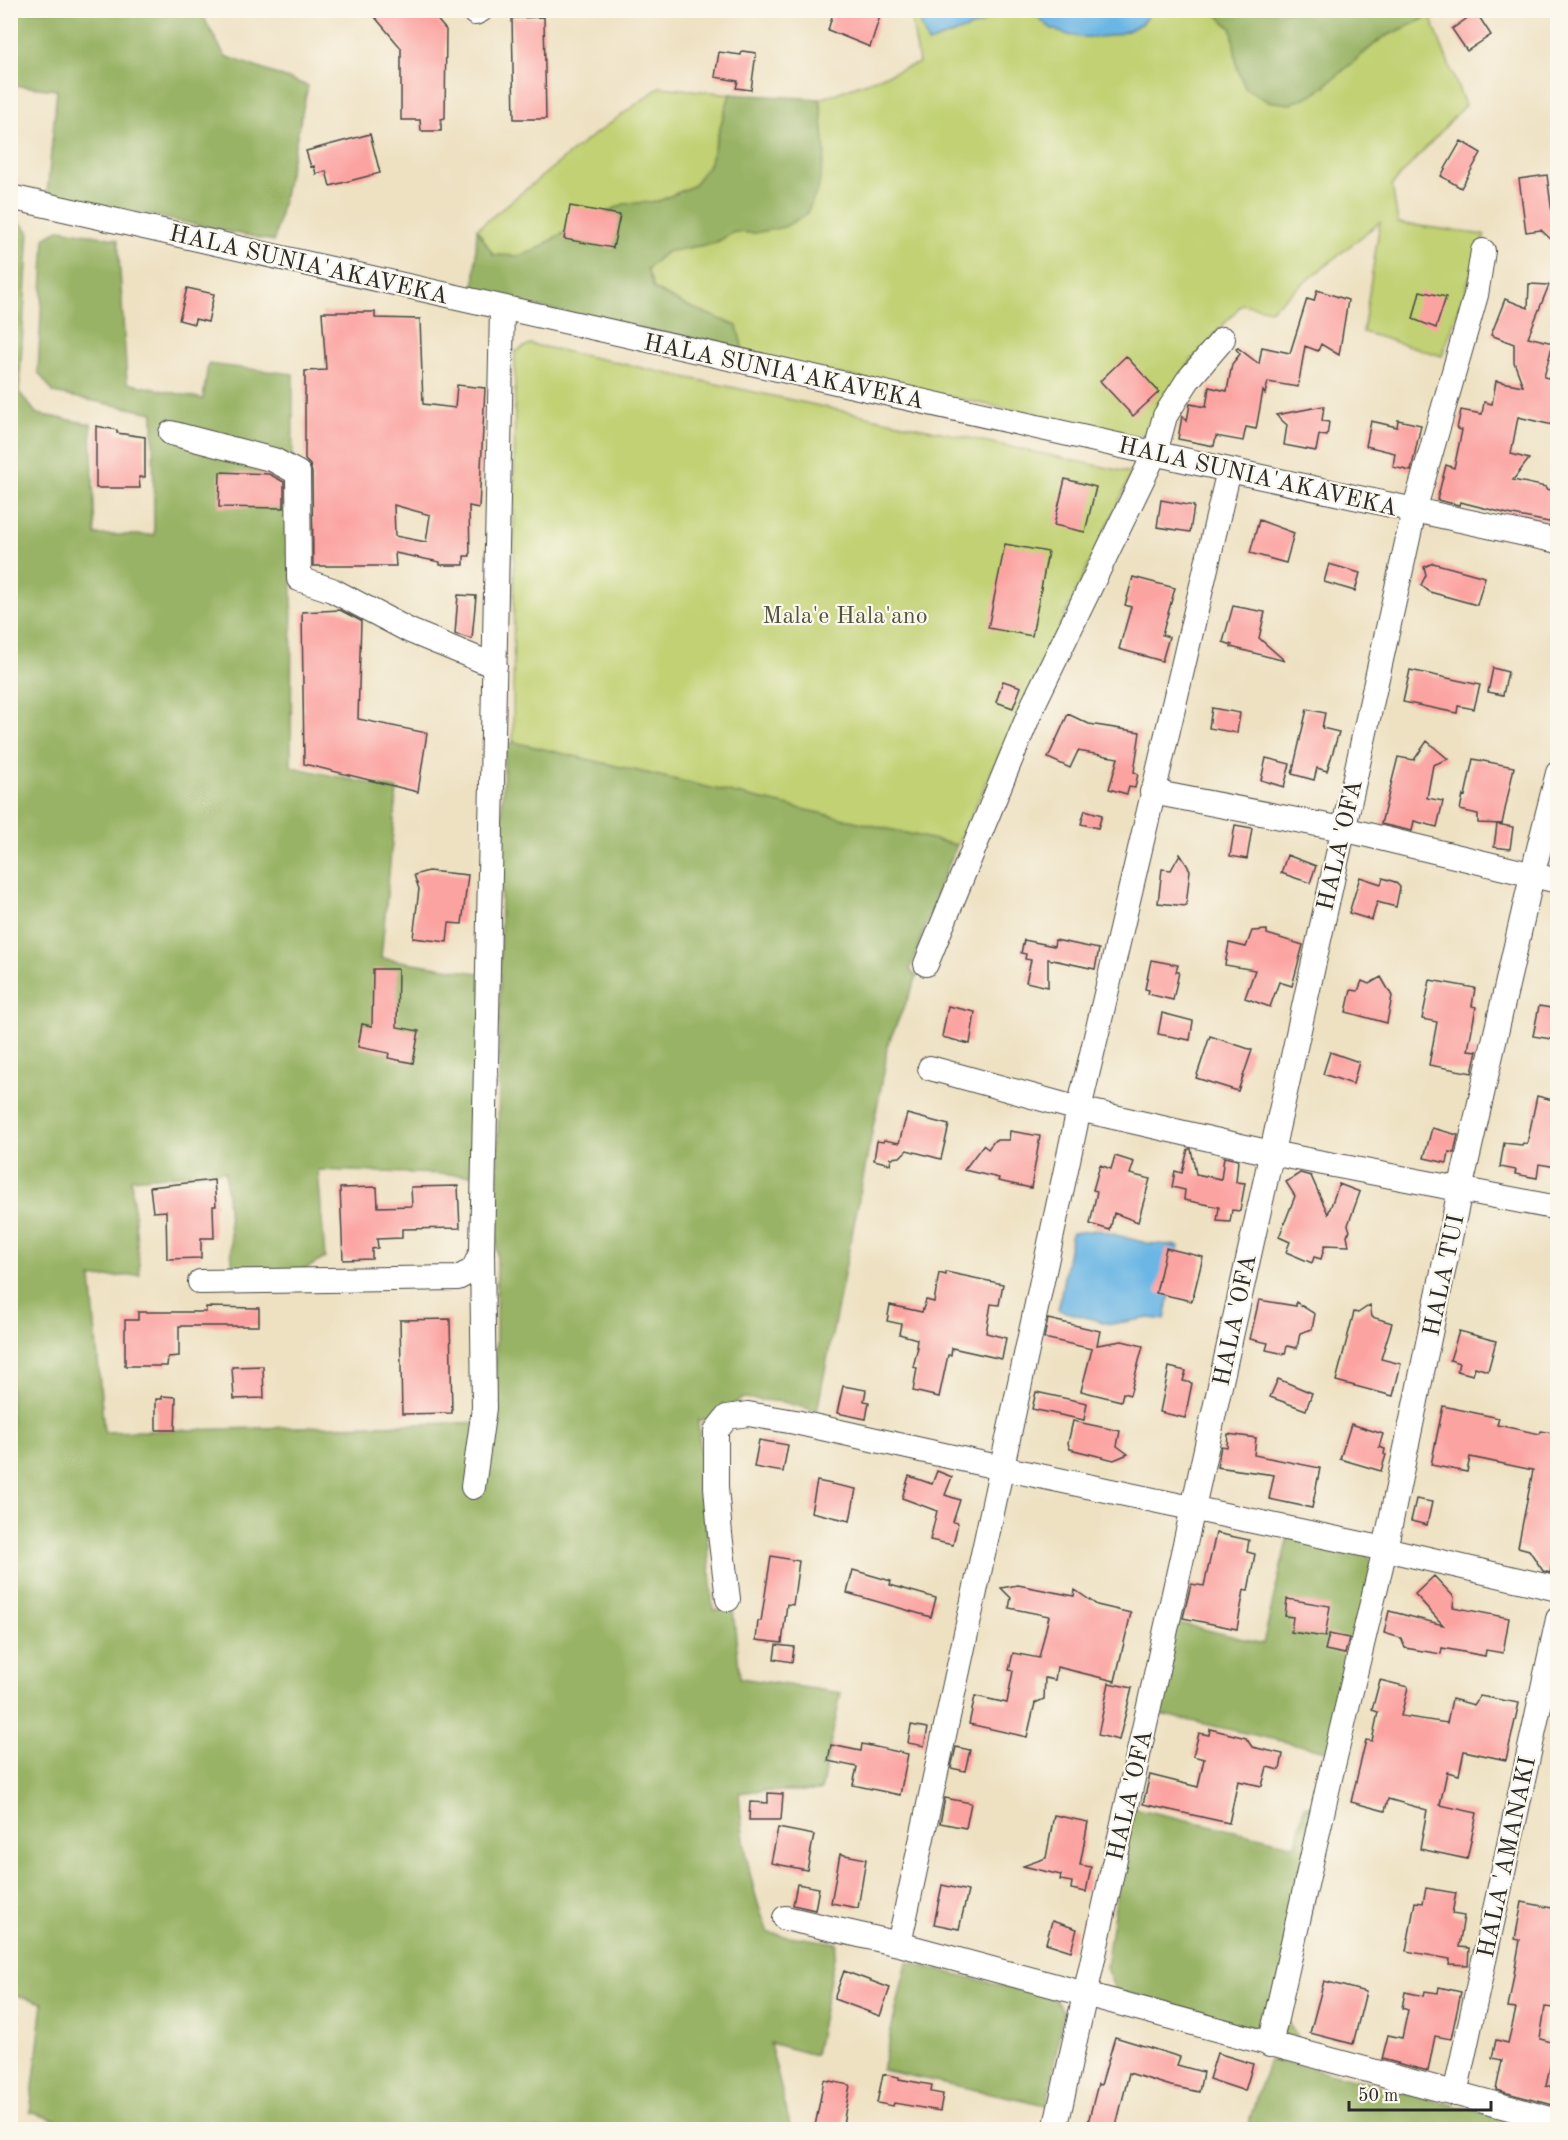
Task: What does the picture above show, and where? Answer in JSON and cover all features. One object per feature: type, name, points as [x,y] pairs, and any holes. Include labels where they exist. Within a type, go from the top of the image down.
[{"type":"street","name":"HALA SUNIA'AKAVEKA","points":[[10,197],[306,262],[502,309],[1557,541]]},
{"type":"street","name":"HALA 'OFA","points":[[1055,2130],[1414,511],[1476,295],[1483,251]]},
{"type":"street","points":[[473,1488],[483,1408],[482,1251],[502,309]]},
{"type":"street","points":[[927,964],[1033,705],[1155,453],[1165,416],[1188,380],[1223,339]]},
{"type":"street","points":[[171,434],[273,460],[298,473],[299,579],[332,590],[410,631],[495,666]]},
{"type":"street","points":[[900,1944],[1078,1108],[1229,470]]},
{"type":"street","name":"HALA TUI","points":[[1270,2045],[1330,1778],[1385,1549],[1460,1190],[1557,773]]},
{"type":"street","points":[[1152,792],[1343,829],[1557,881]]},
{"type":"street","points":[[930,1068],[1078,1108],[1271,1153],[1557,1208]]},
{"type":"street","points":[[200,1282],[458,1278],[473,1270],[482,1251]]},
{"type":"street","points":[[728,1599],[716,1487],[716,1431],[727,1416],[748,1414],[795,1422],[1385,1549],[1557,1589]]},
{"type":"street","name":"HALA 'AMANAKI","points":[[1455,2094],[1557,1619]]},
{"type":"street","points":[[785,1918],[900,1944],[1557,2121]]},
{"type":"green space","points":[[910,10],[916,11],[928,43],[980,24],[993,13],[992,11],[1031,11],[1052,29],[1142,24],[1150,11],[1213,11],[1232,29],[1235,44],[1316,93],[1382,38],[1430,16],[1465,105],[1392,185],[1398,223],[1485,235],[1442,356],[1363,332],[1380,222],[1270,310],[1242,304],[1190,362],[1152,427],[1139,436],[785,363],[743,351],[737,326],[683,304],[654,289],[647,269],[666,252],[715,243],[734,232],[755,233],[825,154],[820,99],[919,63]]},
{"type":"green space","points":[[11,11],[200,11],[225,56],[308,86],[274,241],[47,194],[57,90],[11,85]]},
{"type":"green space","points":[[1213,11],[1428,11],[1430,16],[1382,38],[1316,93],[1290,104],[1267,101],[1245,88],[1237,67],[1232,29]]},
{"type":"green space","points":[[660,87],[730,94],[709,165],[693,186],[659,201],[624,204],[520,256],[493,255],[477,229],[584,142]]},
{"type":"green space","points":[[730,94],[820,99],[825,154],[818,189],[806,215],[784,227],[755,233],[734,232],[715,243],[666,252],[647,269],[654,289],[683,304],[737,326],[743,351],[474,293],[477,229],[493,255],[520,256],[624,204],[659,201],[693,186],[709,165]]},
{"type":"green space","points":[[11,217],[16,218],[29,232],[19,392],[37,414],[91,424],[95,535],[154,535],[153,413],[54,393],[38,372],[45,237],[61,229],[118,240],[127,383],[203,399],[208,364],[293,374],[291,767],[397,789],[381,958],[484,974],[472,1175],[318,1170],[325,1258],[298,1273],[233,1272],[225,1171],[131,1179],[140,1275],[91,1278],[104,1432],[495,1422],[502,806],[505,748],[513,742],[957,845],[941,882],[910,970],[917,977],[887,1046],[885,1067],[817,1411],[783,1402],[743,1398],[708,1420],[698,1420],[713,1610],[733,1609],[740,1678],[841,1693],[821,1791],[739,1793],[748,1864],[768,1933],[837,1943],[815,2055],[770,2043],[791,2129],[85,2129],[30,2112],[43,2003],[11,1994]]},
{"type":"green space","name":"Mala'e Hala'ano","points":[[530,344],[1132,473],[957,845],[513,742],[515,352]]},
{"type":"green space","points":[[1288,1537],[1367,1554],[1374,1565],[1331,1752],[1155,1713],[1175,1622],[1263,1644]]},
{"type":"green space","points":[[1304,1806],[1335,1809],[1286,2018],[1299,2041],[1115,1990],[1106,1968],[1120,1871],[1134,1808],[1296,1845]]},
{"type":"green space","points":[[907,1962],[1055,1999],[1063,2011],[1047,2105],[882,2070]]},
{"type":"green space","points":[[1269,2060],[1314,2069],[1545,2129],[1246,2130]]},
{"type":"water","points":[[1150,10],[1139,25],[1130,30],[1096,37],[1062,33],[1050,27],[1031,11]]},
{"type":"water","points":[[916,11],[992,11],[993,13],[980,24],[928,43]]},
{"type":"water","points":[[1098,1230],[1146,1243],[1179,1246],[1165,1320],[1149,1318],[1111,1324],[1058,1310],[1072,1233]]},
{"type":"building","points":[[369,10],[429,10],[446,30],[445,118],[441,119],[441,131],[421,131],[420,120],[401,120],[401,48]]},
{"type":"building","points":[[834,10],[882,10],[870,47],[828,30]]},
{"type":"building","points":[[1476,12],[1491,35],[1467,51],[1452,29]]},
{"type":"building","points":[[544,17],[546,119],[514,119],[512,18]]},
{"type":"building","points":[[742,51],[756,53],[751,90],[736,88],[738,81],[715,77],[719,52],[741,55]]},
{"type":"building","points":[[370,134],[380,173],[330,186],[326,171],[316,174],[314,166],[311,167],[306,151]]},
{"type":"building","points":[[1461,141],[1481,153],[1461,188],[1441,176]]},
{"type":"building","points":[[1547,175],[1556,244],[1541,230],[1526,232],[1519,179]]},
{"type":"building","points":[[570,206],[620,215],[613,248],[564,239]]},
{"type":"building","points":[[1529,284],[1549,285],[1528,337],[1553,343],[1544,377],[1557,380],[1557,426],[1518,417],[1511,454],[1529,459],[1513,480],[1557,491],[1554,523],[1460,502],[1459,505],[1437,500],[1446,465],[1454,468],[1462,430],[1457,429],[1461,410],[1482,414],[1484,402],[1492,404],[1496,381],[1523,386],[1514,362],[1514,344],[1491,335],[1505,299],[1528,308]]},
{"type":"building","points":[[187,288],[214,294],[208,322],[195,319],[194,324],[179,320]]},
{"type":"building","points":[[1317,290],[1348,300],[1339,355],[1321,344],[1318,351],[1305,346],[1298,387],[1268,382],[1265,394],[1263,391],[1256,429],[1246,427],[1243,441],[1216,436],[1214,446],[1178,439],[1182,416],[1187,421],[1190,404],[1206,407],[1209,387],[1227,391],[1232,364],[1240,354],[1236,349],[1238,348],[1259,364],[1262,347],[1290,353],[1307,299],[1314,301]]},
{"type":"building","points":[[1420,291],[1446,297],[1436,328],[1413,319]]},
{"type":"building","points":[[322,312],[375,312],[375,318],[420,319],[423,404],[455,408],[457,385],[485,388],[479,508],[469,506],[470,556],[464,556],[464,565],[440,565],[440,562],[395,553],[396,566],[313,566],[312,473],[310,465],[305,460],[305,371],[326,370]],"holes":[[[394,505],[430,515],[426,542],[395,536]]]},
{"type":"building","points":[[1126,356],[1159,392],[1133,416],[1100,381]]},
{"type":"building","points":[[1324,406],[1322,421],[1329,422],[1327,436],[1319,435],[1316,451],[1284,445],[1287,425],[1276,415]]},
{"type":"building","points":[[1398,420],[1421,425],[1411,471],[1393,467],[1395,453],[1366,446],[1371,421],[1397,427]]},
{"type":"building","points":[[96,426],[117,430],[117,433],[145,437],[145,477],[139,477],[140,488],[96,488]]},
{"type":"building","points":[[220,472],[269,474],[284,482],[284,508],[219,507]]},
{"type":"building","points":[[1065,479],[1096,487],[1085,532],[1054,525]]},
{"type":"building","points":[[1161,500],[1194,506],[1190,532],[1157,527]]},
{"type":"building","points":[[1259,520],[1294,533],[1286,563],[1250,553]]},
{"type":"building","points":[[1005,544],[1048,552],[1032,636],[988,628]]},
{"type":"building","points":[[1433,563],[1485,577],[1477,605],[1430,592],[1421,585],[1426,575],[1424,567]]},
{"type":"building","points":[[1329,564],[1360,573],[1355,591],[1324,582]]},
{"type":"building","points":[[1133,577],[1175,588],[1162,635],[1169,637],[1162,661],[1119,649],[1131,607],[1125,605]]},
{"type":"building","points":[[458,595],[476,596],[472,639],[455,634]]},
{"type":"building","points":[[1233,606],[1265,612],[1259,638],[1285,661],[1231,647],[1232,645],[1223,642]]},
{"type":"building","points":[[340,610],[361,621],[358,719],[427,733],[418,792],[304,764],[302,612]]},
{"type":"building","points":[[1493,668],[1508,672],[1503,695],[1488,692]]},
{"type":"building","points":[[1410,670],[1480,685],[1474,709],[1458,706],[1457,713],[1403,702]]},
{"type":"building","points":[[1003,681],[1021,687],[1013,708],[996,702]]},
{"type":"building","points":[[1212,708],[1240,713],[1237,733],[1209,728]]},
{"type":"building","points":[[1307,709],[1325,713],[1322,728],[1339,732],[1327,771],[1317,768],[1314,780],[1292,774]]},
{"type":"building","points":[[1068,714],[1089,724],[1140,732],[1134,772],[1138,774],[1135,788],[1129,787],[1127,794],[1109,789],[1118,758],[1078,751],[1070,768],[1048,758]]},
{"type":"building","points":[[1427,741],[1448,759],[1433,765],[1427,798],[1443,801],[1437,827],[1414,821],[1412,831],[1381,824],[1398,757],[1414,760]]},
{"type":"building","points":[[1266,758],[1290,764],[1284,787],[1261,780]]},
{"type":"building","points":[[1473,759],[1514,767],[1502,824],[1478,823],[1478,814],[1460,810]]},
{"type":"building","points":[[1085,810],[1102,815],[1098,828],[1081,824]]},
{"type":"building","points":[[1497,824],[1513,827],[1510,849],[1494,847]]},
{"type":"building","points":[[1235,825],[1252,828],[1247,859],[1230,856]]},
{"type":"building","points":[[1180,854],[1190,870],[1186,906],[1158,903],[1162,869],[1171,870]]},
{"type":"building","points":[[1287,855],[1316,866],[1310,883],[1281,873]]},
{"type":"building","points":[[428,871],[468,875],[462,924],[449,923],[447,942],[413,938],[419,889],[414,875]]},
{"type":"building","points":[[1360,877],[1381,884],[1383,878],[1395,882],[1400,887],[1396,907],[1377,902],[1372,920],[1349,913]]},
{"type":"building","points":[[1267,930],[1267,934],[1303,945],[1292,986],[1279,982],[1270,1007],[1245,998],[1255,970],[1225,965],[1229,943],[1246,947],[1252,931]]},
{"type":"building","points":[[1024,940],[1054,946],[1055,940],[1099,949],[1095,969],[1048,959],[1048,987],[1026,982],[1031,960],[1025,959],[1026,954],[1021,953]]},
{"type":"building","points":[[1151,960],[1178,965],[1176,972],[1179,972],[1173,1000],[1148,994],[1149,990],[1145,989]]},
{"type":"building","points":[[373,969],[398,969],[397,1027],[419,1031],[413,1063],[388,1058],[389,1053],[358,1047],[362,1024],[372,1026]]},
{"type":"building","points":[[1381,977],[1392,996],[1387,1023],[1346,1012],[1351,990],[1358,991],[1362,981],[1369,984]]},
{"type":"building","points":[[1430,980],[1475,988],[1472,1006],[1476,1007],[1468,1050],[1477,1051],[1472,1073],[1429,1065],[1437,1022],[1422,1019]]},
{"type":"building","points":[[948,1006],[975,1012],[970,1044],[942,1037]]},
{"type":"building","points":[[1539,1006],[1557,1009],[1557,1040],[1533,1036]]},
{"type":"building","points":[[1162,1013],[1193,1021],[1190,1040],[1158,1034]]},
{"type":"building","points":[[1210,1036],[1252,1050],[1238,1091],[1196,1078]]},
{"type":"building","points":[[1330,1052],[1359,1062],[1353,1084],[1323,1074]]},
{"type":"building","points":[[1537,1096],[1557,1101],[1557,1167],[1539,1164],[1537,1178],[1515,1174],[1516,1170],[1500,1167],[1504,1143],[1527,1144]]},
{"type":"building","points":[[907,1114],[949,1125],[941,1159],[907,1150],[900,1157],[891,1158],[890,1164],[874,1160],[877,1141],[899,1143]]},
{"type":"building","points":[[1432,1128],[1458,1135],[1454,1153],[1449,1152],[1447,1163],[1424,1158]]},
{"type":"building","points":[[1010,1131],[1040,1136],[1031,1188],[998,1181],[999,1178],[964,1170],[983,1145],[988,1149],[995,1140],[1009,1140]]},
{"type":"building","points":[[1188,1149],[1191,1149],[1196,1174],[1221,1179],[1224,1157],[1238,1160],[1236,1182],[1245,1183],[1240,1211],[1232,1210],[1230,1222],[1217,1221],[1219,1207],[1184,1200],[1185,1190],[1172,1187],[1175,1171],[1182,1173]]},
{"type":"building","points":[[1115,1156],[1134,1162],[1130,1174],[1150,1179],[1138,1222],[1114,1213],[1110,1230],[1090,1224],[1097,1191],[1093,1190],[1100,1165],[1111,1169]]},
{"type":"building","points":[[1300,1173],[1311,1176],[1328,1214],[1339,1184],[1360,1192],[1348,1225],[1349,1246],[1325,1245],[1321,1259],[1314,1257],[1312,1263],[1286,1252],[1290,1242],[1279,1237],[1295,1196],[1286,1182]]},
{"type":"building","points":[[214,1180],[216,1206],[213,1206],[214,1238],[201,1238],[201,1258],[167,1259],[166,1211],[153,1212],[150,1187]]},
{"type":"building","points":[[458,1186],[460,1228],[402,1229],[402,1238],[377,1239],[378,1248],[372,1249],[372,1259],[343,1260],[340,1188],[377,1187],[378,1207],[412,1206],[411,1187]]},
{"type":"building","points":[[1166,1248],[1203,1257],[1192,1301],[1156,1293]]},
{"type":"building","points":[[946,1272],[1003,1284],[999,1305],[991,1304],[986,1333],[1006,1338],[1002,1359],[952,1348],[951,1355],[948,1355],[939,1397],[913,1391],[917,1368],[913,1367],[918,1347],[916,1347],[917,1339],[899,1334],[901,1324],[887,1321],[890,1305],[922,1312],[926,1300],[934,1302],[939,1273],[946,1275]]},
{"type":"building","points":[[1259,1300],[1296,1306],[1296,1302],[1315,1314],[1312,1329],[1300,1333],[1297,1348],[1287,1346],[1285,1354],[1266,1350],[1268,1343],[1250,1339]]},
{"type":"building","points":[[1370,1305],[1372,1317],[1392,1323],[1381,1359],[1401,1364],[1393,1396],[1336,1381],[1354,1312],[1358,1313]]},
{"type":"building","points":[[206,1307],[259,1308],[259,1326],[179,1326],[179,1356],[168,1357],[167,1366],[125,1366],[125,1320],[138,1320],[138,1312],[206,1312]]},
{"type":"building","points":[[450,1319],[452,1413],[402,1414],[400,1320]]},
{"type":"building","points":[[1048,1319],[1100,1331],[1097,1345],[1122,1341],[1143,1346],[1130,1395],[1123,1393],[1121,1401],[1081,1391],[1092,1349],[1044,1338]]},
{"type":"building","points":[[1459,1331],[1496,1341],[1488,1371],[1475,1367],[1473,1375],[1457,1371],[1459,1363],[1450,1360]]},
{"type":"building","points":[[263,1366],[264,1398],[234,1399],[232,1367]]},
{"type":"building","points":[[1169,1367],[1186,1371],[1183,1381],[1192,1383],[1185,1418],[1160,1412]]},
{"type":"building","points":[[1278,1379],[1312,1393],[1306,1410],[1270,1397]]},
{"type":"building","points":[[843,1386],[866,1390],[864,1401],[869,1402],[866,1419],[837,1413]]},
{"type":"building","points":[[1036,1392],[1087,1403],[1084,1420],[1032,1409]]},
{"type":"building","points":[[162,1396],[176,1397],[175,1430],[156,1430],[156,1399],[162,1399]]},
{"type":"building","points":[[1443,1406],[1499,1418],[1497,1425],[1540,1434],[1541,1431],[1557,1434],[1557,1539],[1550,1573],[1543,1571],[1529,1550],[1518,1547],[1533,1470],[1470,1457],[1467,1472],[1431,1465]]},
{"type":"building","points":[[1073,1421],[1120,1431],[1117,1446],[1128,1454],[1114,1460],[1070,1449],[1068,1443]]},
{"type":"building","points":[[1351,1424],[1383,1434],[1379,1447],[1385,1449],[1384,1454],[1386,1455],[1381,1471],[1340,1459]]},
{"type":"building","points":[[1228,1434],[1256,1438],[1254,1455],[1320,1468],[1312,1508],[1269,1499],[1274,1475],[1217,1467],[1221,1446],[1227,1447]]},
{"type":"building","points":[[759,1440],[788,1445],[783,1472],[754,1467]]},
{"type":"building","points":[[937,1471],[952,1477],[945,1495],[960,1500],[953,1522],[958,1523],[953,1545],[930,1540],[937,1511],[902,1498],[909,1476],[932,1484]]},
{"type":"building","points":[[817,1481],[856,1489],[850,1521],[811,1512]]},
{"type":"building","points":[[1416,1499],[1432,1502],[1427,1525],[1411,1521]]},
{"type":"building","points":[[1216,1533],[1249,1540],[1247,1552],[1255,1554],[1248,1591],[1244,1590],[1237,1629],[1183,1618],[1191,1584],[1204,1586]]},
{"type":"building","points":[[771,1556],[799,1561],[793,1605],[787,1604],[782,1643],[756,1640]]},
{"type":"building","points":[[853,1570],[891,1581],[890,1585],[936,1598],[931,1617],[847,1593]]},
{"type":"building","points":[[1434,1576],[1454,1597],[1453,1607],[1509,1618],[1503,1653],[1486,1650],[1485,1656],[1442,1648],[1441,1654],[1405,1648],[1401,1638],[1384,1633],[1389,1611],[1443,1625],[1415,1594]]},
{"type":"building","points":[[1018,1585],[1074,1596],[1075,1590],[1097,1605],[1131,1613],[1115,1681],[1057,1667],[1055,1680],[1045,1678],[1044,1699],[1035,1703],[1027,1737],[969,1724],[975,1696],[1007,1703],[1013,1671],[1009,1670],[1013,1653],[1039,1658],[1049,1616],[1009,1608],[1011,1598],[1001,1588]]},
{"type":"building","points":[[1287,1599],[1330,1606],[1325,1637],[1291,1632],[1293,1617],[1285,1616]]},
{"type":"building","points":[[1329,1634],[1349,1638],[1345,1654],[1325,1650]]},
{"type":"building","points":[[776,1645],[794,1647],[792,1662],[774,1659]]},
{"type":"building","points":[[1380,1680],[1408,1687],[1401,1716],[1447,1723],[1452,1699],[1474,1705],[1480,1696],[1519,1703],[1506,1760],[1464,1751],[1459,1775],[1447,1772],[1440,1805],[1477,1813],[1467,1859],[1420,1849],[1427,1810],[1388,1799],[1385,1811],[1351,1802],[1366,1740],[1372,1741],[1378,1712],[1372,1710]]},
{"type":"building","points":[[1109,1683],[1132,1688],[1119,1740],[1098,1735]]},
{"type":"building","points":[[911,1725],[928,1728],[924,1746],[908,1743]]},
{"type":"building","points":[[1210,1729],[1246,1738],[1252,1747],[1283,1754],[1280,1770],[1267,1767],[1262,1786],[1238,1781],[1229,1823],[1143,1804],[1150,1775],[1198,1787],[1204,1759],[1193,1756],[1199,1733],[1209,1735]]},
{"type":"building","points":[[862,1744],[908,1754],[900,1795],[853,1785],[857,1767],[828,1761],[831,1745],[861,1751]]},
{"type":"building","points":[[956,1747],[970,1750],[965,1771],[951,1768]]},
{"type":"building","points":[[768,1793],[783,1794],[781,1820],[749,1820],[750,1802],[768,1803]]},
{"type":"building","points":[[945,1798],[971,1803],[966,1828],[940,1823]]},
{"type":"building","points":[[1054,1815],[1088,1822],[1080,1865],[1091,1867],[1086,1892],[1071,1889],[1072,1882],[1060,1880],[1061,1875],[1023,1866],[1046,1858]]},
{"type":"building","points":[[778,1828],[814,1835],[807,1870],[771,1863]]},
{"type":"building","points":[[840,1854],[866,1859],[858,1908],[831,1903]]},
{"type":"building","points":[[797,1884],[819,1888],[815,1910],[793,1905]]},
{"type":"building","points":[[942,1885],[968,1891],[959,1929],[934,1924]]},
{"type":"building","points":[[1426,1888],[1456,1893],[1452,1914],[1464,1916],[1459,1947],[1469,1948],[1468,1965],[1449,1964],[1450,1959],[1406,1951],[1415,1902],[1423,1903]]},
{"type":"building","points":[[1522,1902],[1557,1909],[1557,1988],[1554,2008],[1545,2007],[1540,2039],[1555,2043],[1546,2086],[1557,2089],[1557,2106],[1496,2090],[1502,2060],[1492,2058],[1496,2040],[1508,2043],[1516,2009],[1508,2008],[1520,1940],[1515,1939]]},
{"type":"building","points":[[1052,1921],[1077,1929],[1071,1951],[1046,1943]]},
{"type":"building","points":[[844,1971],[890,1988],[880,2016],[834,1999]]},
{"type":"building","points":[[1324,1981],[1366,1992],[1353,2044],[1310,2033]]},
{"type":"building","points":[[1439,1987],[1461,1992],[1451,2039],[1435,2036],[1428,2071],[1382,2059],[1388,2035],[1402,2038],[1408,2010],[1402,2008],[1405,1992],[1424,1996],[1425,1991],[1438,1993]]},
{"type":"building","points":[[1115,2037],[1180,2057],[1177,2065],[1203,2072],[1199,2092],[1129,2073],[1115,2130],[1086,2130],[1098,2084],[1101,2085]]},
{"type":"building","points":[[1217,2053],[1253,2064],[1245,2091],[1209,2079]]},
{"type":"building","points":[[883,2074],[932,2085],[931,2092],[943,2094],[940,2111],[894,2103],[893,2106],[877,2103]]},
{"type":"building","points":[[824,2080],[850,2085],[842,2130],[815,2126]]}]
